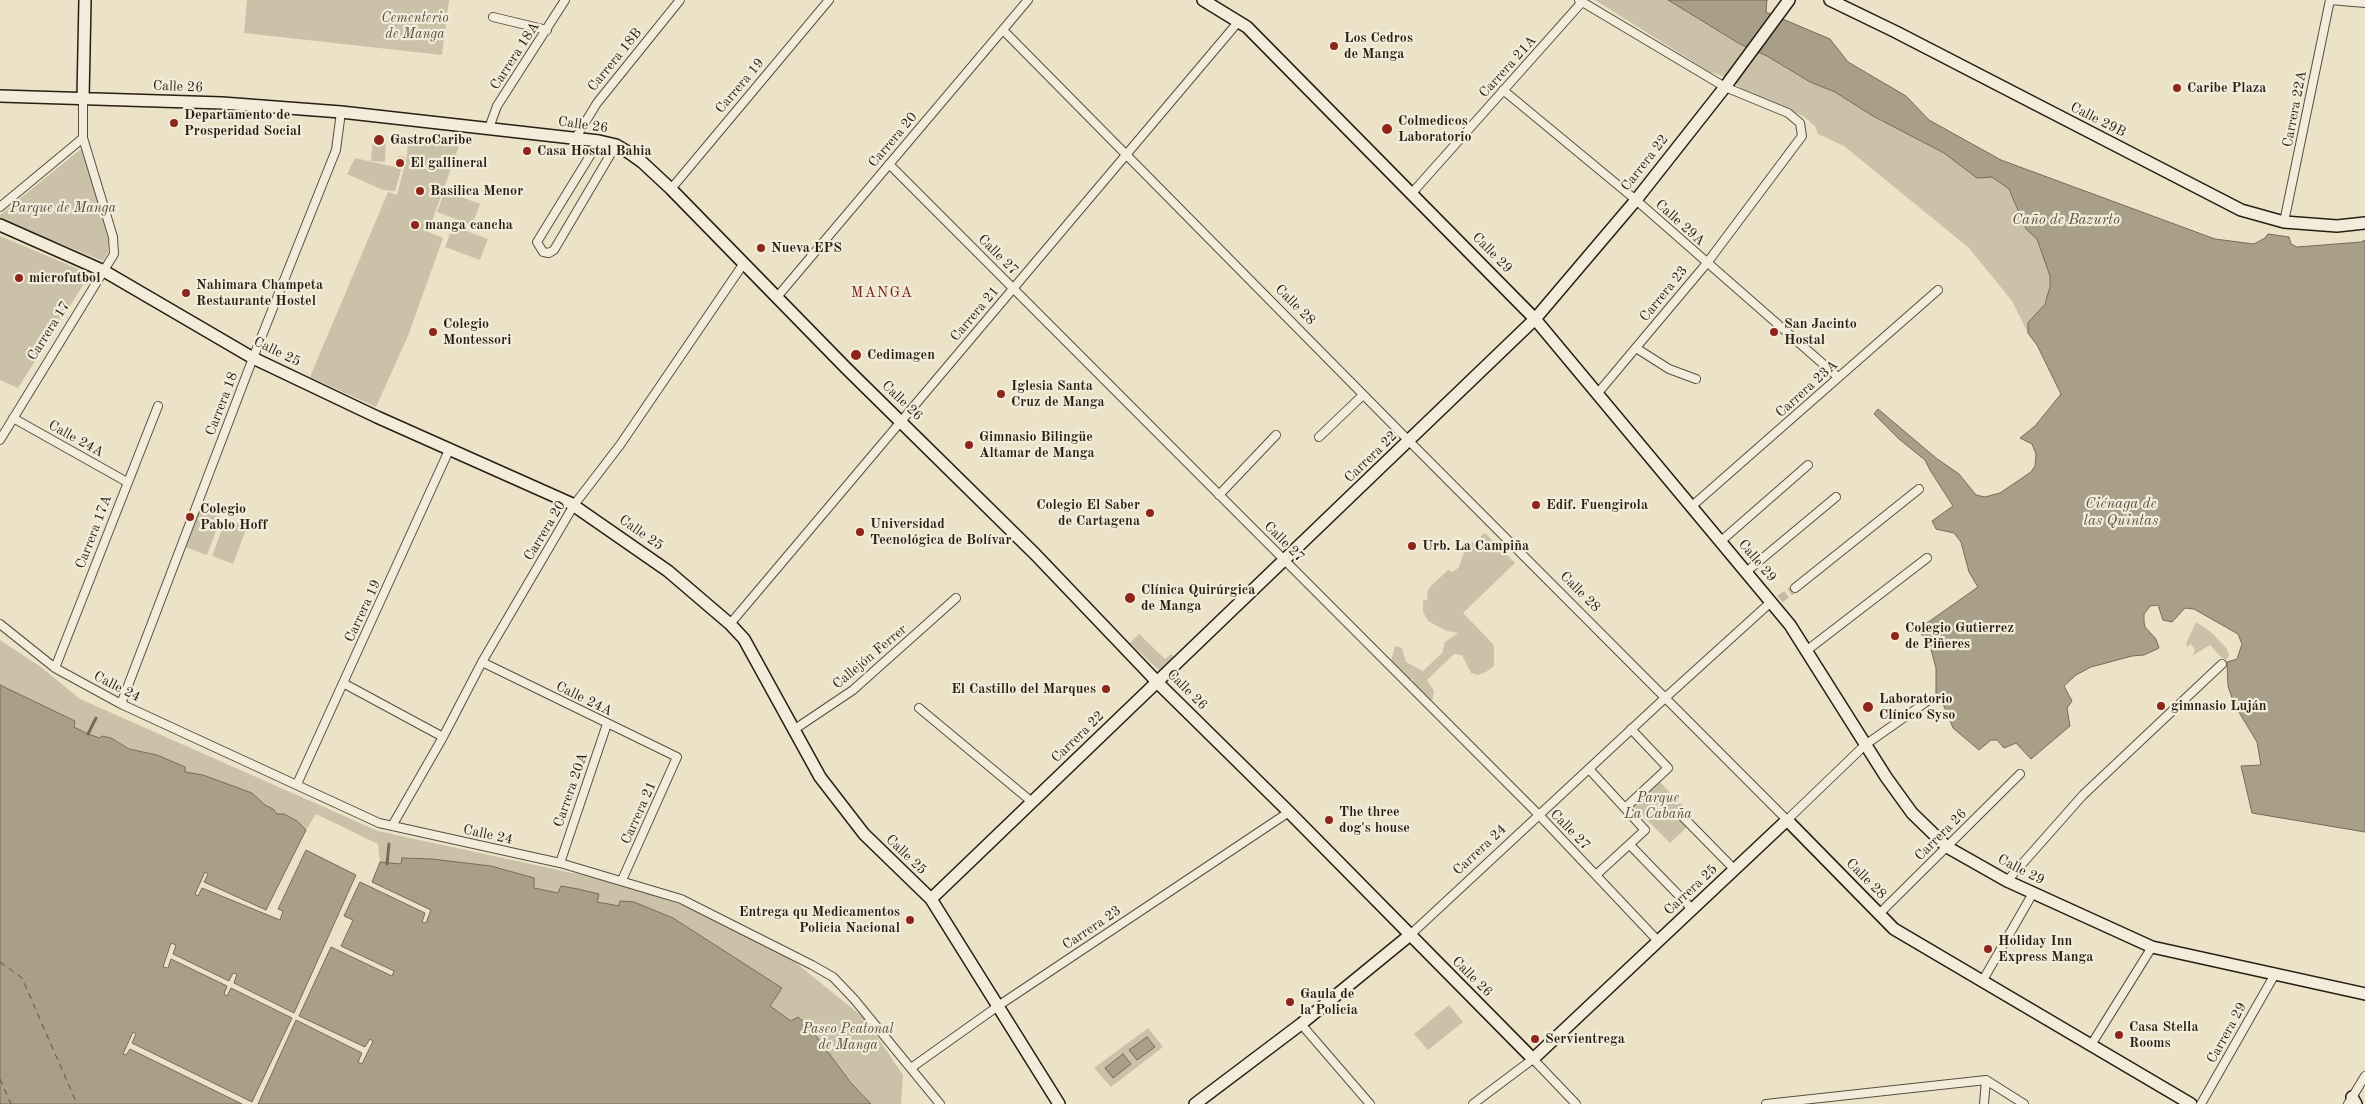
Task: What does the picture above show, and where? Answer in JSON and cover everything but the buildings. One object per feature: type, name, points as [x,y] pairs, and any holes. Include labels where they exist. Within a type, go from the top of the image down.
[{"type":"main road","name":"Carrera 17","points":[[83,98],[85,0]]},
{"type":"main road","name":"Calle 29","points":[[1203,0],[1239,21],[1412,193],[1535,319],[1746,572],[1775,602],[1866,745],[1912,813],[1947,847],[2008,881],[2152,948],[2365,994]]},
{"type":"main road","name":"Calle 29B","points":[[1830,0],[2242,210],[2284,222],[2337,226],[2365,223]]},
{"type":"main road","name":"Carrera 22","points":[[931,899],[1535,319],[1636,200],[1789,1]]},
{"type":"main road","name":"Calle 26","points":[[0,96],[222,103],[341,112],[599,141],[616,145],[642,162],[671,188],[777,297],[1029,548],[1157,682],[1289,812],[1533,1059]]},
{"type":"main road","name":"Calle 25","points":[[0,225],[104,271],[253,358],[574,505],[668,570],[730,624],[744,639],[820,776],[864,834],[931,899],[1059,1104]]},
{"type":"main road","name":"Carrera 25","points":[[1533,1059],[1787,820]]},
{"type":"main road","name":"Calle 28","points":[[1787,820],[1894,929],[2191,1104]]},
{"type":"main road","name":"Carrera 24","points":[[1195,1104],[1301,1024],[1410,935]]},
{"type":"street","name":"Carrera 18A","points":[[489,128],[497,106],[565,0]]},
{"type":"street","name":"Carrera 18B","points":[[575,139],[596,103],[680,0]]},
{"type":"street","name":"Carrera 19","points":[[671,188],[829,0]]},
{"type":"street","name":"Carrera 20","points":[[777,297],[1028,0]]},
{"type":"street","points":[[2330,0],[2365,3]]},
{"type":"street","name":"Carrera 22A","points":[[2284,222],[2330,0]]},
{"type":"street","points":[[1581,1],[1728,82]]},
{"type":"street","name":"Carrera 21A","points":[[1412,193],[1581,1]]},
{"type":"street","points":[[493,17],[547,30]]},
{"type":"street","name":"Carrera 21","points":[[730,624],[1239,21]]},
{"type":"street","name":"Calle 28","points":[[1003,30],[1363,395],[1787,820]]},
{"type":"street","name":"Carrera 23","points":[[1597,394],[1707,262],[1802,136],[1800,123],[1788,113],[1728,82]]},
{"type":"street","name":"Calle 29A","points":[[1504,90],[1636,200],[1838,377]]},
{"type":"street","name":"Carrera 17","points":[[0,440],[114,254],[115,245],[83,138],[83,98]]},
{"type":"street","name":"Carrera 18","points":[[121,704],[253,358],[336,150],[341,112]]},
{"type":"street","points":[[0,208],[83,138]]},
{"type":"street","points":[[599,141],[537,242],[543,252],[548,253],[554,250],[616,145]]},
{"type":"street","name":"Calle 27","points":[[889,164],[1539,815],[1658,941]]},
{"type":"street","name":"Carrera 20","points":[[392,826],[443,737],[482,662],[574,505],[620,445],[744,263]]},
{"type":"street","name":"Carrera 23A","points":[[1692,506],[1938,290]]},
{"type":"street","points":[[1636,348],[1669,369],[1696,379]]},
{"type":"street","points":[[1319,437],[1363,395]]},
{"type":"street","name":"Carrera 17A","points":[[55,668],[158,406]]},
{"type":"street","name":"Calle 24A","points":[[13,418],[127,482]]},
{"type":"street","points":[[1220,495],[1276,435]]},
{"type":"street","name":"Carrera 19","points":[[297,784],[450,448]]},
{"type":"street","points":[[1721,541],[1808,465]]},
{"type":"street","points":[[1795,588],[1919,489]]},
{"type":"street","points":[[1746,572],[1836,497]]},
{"type":"street","points":[[1806,651],[1927,558]]},
{"type":"street","name":"Callejón Ferrer","points":[[795,729],[853,690],[956,598]]},
{"type":"street","name":"Carrera 24","points":[[1410,935],[1631,729],[1775,602]]},
{"type":"street","name":"Calle 24","points":[[0,624],[55,668],[121,704],[379,823],[560,864],[622,880],[681,899],[833,977],[854,998],[940,1104]]},
{"type":"street","name":"Calle 24A","points":[[482,662],[677,757]]},
{"type":"street","points":[[2008,881],[2082,795],[2222,664]]},
{"type":"street","points":[[343,683],[443,737]]},
{"type":"street","name":"Carrera 25","points":[[1787,820],[1866,745],[1929,700]]},
{"type":"street","points":[[919,708],[1032,802]]},
{"type":"street","name":"Carrera 20A","points":[[560,864],[607,724]]},
{"type":"street","points":[[1625,808],[1668,768],[1631,729]]},
{"type":"street","name":"Carrera 21","points":[[622,880],[677,757]]},
{"type":"street","points":[[1589,769],[1645,830],[1596,875]]},
{"type":"street","name":"Carrera 26","points":[[1879,914],[2020,774]]},
{"type":"street","name":"Carrera 23","points":[[911,1068],[997,1007],[1289,812]]},
{"type":"street","points":[[1682,816],[1734,870]]},
{"type":"street","points":[[1630,845],[1692,909]]},
{"type":"street","points":[[1983,980],[2033,893]]},
{"type":"street","points":[[2091,1045],[2152,948]]},
{"type":"street","name":"Carrera 29","points":[[2201,1104],[2274,974]]},
{"type":"street","points":[[1301,1024],[1370,1104]]},
{"type":"street","name":"Carrera 25","points":[[1473,1104],[1533,1059]]},
{"type":"street","name":"Calle 26","points":[[1533,1059],[1576,1104]]},
{"type":"street","points":[[2352,1102],[2365,1076]]},
{"type":"street","points":[[1984,1104],[1986,1080]]},
{"type":"street","points":[[1766,1104],[1986,1080],[2024,1104]]},
{"type":"green space","name":"Cementerio de Manga","points":[[247,0],[449,0],[442,55],[244,33]]},
{"type":"green space","points":[[1595,0],[1668,0],[1740,44],[1767,56],[1810,82],[1835,92],[1873,116],[1944,153],[1971,172],[1992,177],[2009,189],[2026,229],[2037,238],[2050,276],[2049,296],[2037,314],[2028,323],[2028,333],[2012,301],[1969,248],[1844,146],[1818,134],[1815,126],[1803,116],[1742,89],[1728,78],[1708,71]]},
{"type":"green space","points":[[408,135],[462,138],[428,232],[443,238],[408,336],[376,407],[310,377],[388,192],[397,195],[407,156]]},
{"type":"green space","points":[[373,137],[386,138],[385,162],[371,161]]},
{"type":"green space","name":"Parque de Manga","points":[[82,148],[109,241],[108,252],[103,261],[0,219],[0,215]]},
{"type":"green space","points":[[398,156],[405,157],[395,191],[383,190],[347,174],[355,158],[399,168],[396,166]]},
{"type":"green space","points":[[445,191],[480,204],[472,225],[437,212]]},
{"type":"green space","points":[[453,226],[488,239],[480,260],[445,247]]},
{"type":"green space","points":[[0,236],[90,274],[18,388],[0,380]]},
{"type":"green space","points":[[199,510],[221,517],[207,555],[185,547]]},
{"type":"green space","points":[[226,519],[247,527],[233,564],[212,556]]},
{"type":"green space","points":[[1485,533],[1515,563],[1463,613],[1494,645],[1494,666],[1478,675],[1471,673],[1462,655],[1454,654],[1427,680],[1434,691],[1432,703],[1412,687],[1413,679],[1405,681],[1397,672],[1391,661],[1395,646],[1402,648],[1406,662],[1423,671],[1442,653],[1445,642],[1458,633],[1447,631],[1428,621],[1423,612],[1423,601],[1428,599],[1427,592],[1431,586],[1448,570],[1453,572],[1459,567],[1465,549],[1472,542],[1476,544],[1480,542],[1481,536]]},
{"type":"green space","points":[[2196,622],[2211,632],[2227,649],[2229,655],[2226,660],[2210,645],[2192,656],[2195,650],[2191,644],[2187,647],[2186,644]]},
{"type":"green space","points":[[1139,634],[1165,659],[1171,654],[1176,659],[1162,673],[1130,643]]},
{"type":"green space","name":"Paseo Peatonal de Manga","points":[[0,640],[41,667],[80,699],[378,831],[614,882],[711,915],[795,962],[865,1019],[903,1075],[901,1104],[871,1104],[851,1083],[810,1028],[798,1017],[791,1021],[769,1006],[782,988],[673,918],[597,902],[561,886],[559,893],[534,888],[533,878],[491,866],[432,859],[402,858],[401,864],[380,862],[378,844],[316,814],[306,830],[297,821],[284,814],[277,815],[273,809],[265,805],[252,793],[203,775],[184,772],[157,755],[129,749],[111,738],[100,738],[88,734],[74,727],[75,721],[0,685]]},
{"type":"green space","name":"Parque La Cabaña","points":[[1659,781],[1683,806],[1674,814],[1687,827],[1670,843],[1633,806]]},
{"type":"green space","points":[[1449,1005],[1463,1022],[1428,1050],[1414,1034]]},
{"type":"green space","points":[[1148,1028],[1163,1047],[1111,1087],[1094,1068]]},
{"type":"water","points":[[1668,0],[1767,0],[1766,12],[1830,39],[1848,62],[1906,96],[1929,120],[2001,160],[2215,239],[2254,244],[2265,238],[2268,234],[2289,237],[2291,244],[2297,247],[2361,242],[2365,240],[2365,832],[2252,813],[2241,766],[2261,765],[2257,742],[2234,704],[2228,686],[2227,662],[2237,659],[2242,644],[2238,634],[2194,609],[2185,608],[2172,622],[2163,620],[2158,605],[2150,606],[2144,614],[2145,627],[2156,639],[2159,648],[2144,655],[2132,656],[2091,667],[2076,675],[2064,686],[2072,701],[2067,708],[2070,726],[2031,759],[2016,743],[2004,748],[1997,740],[1991,740],[1979,750],[1953,728],[1944,706],[1936,698],[1936,668],[1929,642],[1917,630],[1978,587],[1969,572],[1961,542],[1954,533],[1936,529],[1932,521],[1953,506],[1925,460],[1899,439],[1874,414],[1878,409],[1936,458],[1959,474],[1976,495],[1985,497],[2000,493],[2031,472],[2035,466],[2036,454],[2032,444],[2020,438],[2035,426],[2061,394],[2037,345],[2028,333],[2028,323],[2045,304],[2050,287],[2050,276],[2037,239],[2026,229],[2009,189],[1992,177],[1977,178],[1944,153],[1873,116],[1835,92],[1810,82],[1767,56],[1740,44]]},
{"type":"water","points":[[0,685],[75,721],[74,727],[88,734],[100,738],[102,736],[111,738],[129,749],[157,755],[185,767],[185,772],[203,775],[252,793],[277,814],[284,814],[297,821],[306,830],[266,910],[204,882],[208,874],[205,872],[195,894],[198,896],[202,888],[280,920],[283,911],[278,909],[306,850],[356,875],[294,1013],[234,983],[237,974],[233,973],[229,981],[173,954],[176,945],[171,943],[163,967],[168,968],[171,959],[227,986],[224,994],[227,996],[231,988],[292,1018],[252,1102],[132,1043],[136,1034],[133,1032],[123,1054],[126,1055],[130,1049],[242,1104],[0,1104]]},
{"type":"water","points":[[402,858],[432,859],[491,866],[534,878],[534,888],[558,893],[561,886],[578,889],[599,894],[597,902],[619,906],[620,901],[634,902],[673,918],[782,988],[770,1006],[791,1021],[798,1017],[810,1028],[851,1083],[871,1104],[258,1104],[296,1020],[362,1053],[358,1062],[362,1064],[373,1041],[370,1039],[365,1047],[299,1016],[331,947],[392,976],[394,971],[341,946],[353,920],[344,916],[360,882],[425,913],[422,922],[426,923],[431,910],[372,882],[380,862],[401,864]]},
{"type":"water","points":[[1147,1037],[1155,1047],[1137,1060],[1129,1050]]},
{"type":"water","points":[[1123,1054],[1131,1064],[1113,1078],[1105,1068]]},
{"type":"waterway","points":[[88,734],[96,718]]},
{"type":"waterway","points":[[387,864],[389,844]]},
{"type":"ferry route","points":[[0,962],[22,978],[77,1104]]},
{"type":"ferry route","points":[[0,1079],[11,1104]]},
{"type":"tunnel","points":[[1780,599],[1795,588]]},
{"type":"place","name":"Los Cedros de Manga","points":[[1334,46]]},
{"type":"place","name":"Caribe Plaza","points":[[2177,88]]},
{"type":"place","name":"Departamento de Prosperidad Social","points":[[174,123]]},
{"type":"place","name":"Colmedicos Laboratorio","points":[[1387,129]]},
{"type":"place","name":"GastroCaribe","points":[[379,140]]},
{"type":"place","name":"Casa Hostal Bahia","points":[[527,151]]},
{"type":"place","name":"El gallineral","points":[[400,163]]},
{"type":"place","name":"Basilica Menor","points":[[420,191]]},
{"type":"place","name":"manga cancha","points":[[415,225]]},
{"type":"place","name":"Nueva EPS","points":[[761,248]]},
{"type":"place","name":"microfutbol","points":[[19,278]]},
{"type":"place","name":"Nahimara Champeta Restaurante Hostel","points":[[186,293]]},
{"type":"place","name":"Colegio Montessori","points":[[433,332]]},
{"type":"place","name":"San Jacinto Hostal","points":[[1774,332]]},
{"type":"place","name":"Cedimagen","points":[[856,355]]},
{"type":"place","name":"Iglesia Santa Cruz de Manga","points":[[1001,394]]},
{"type":"place","name":"Gimnasio Bilingüe Altamar de Manga","points":[[969,445]]},
{"type":"place","name":"Edif. Fuengirola","points":[[1536,505]]},
{"type":"place","name":"Colegio El Saber de Cartagena","points":[[1150,513]]},
{"type":"place","name":"Colegio Pablo Hoff","points":[[190,517]]},
{"type":"place","name":"Universidad Tecnológica de Bolívar","points":[[860,532]]},
{"type":"place","name":"Urb. La Campiña","points":[[1412,546]]},
{"type":"place","name":"Clínica Quirúrgica de Manga","points":[[1130,598]]},
{"type":"place","name":"Colegio Gutierrez de Piñeres","points":[[1895,636]]},
{"type":"place","name":"El Castillo del Marques","points":[[1106,689]]},
{"type":"place","name":"gimnasio Luján","points":[[2161,706]]},
{"type":"place","name":"Laboratorio Clínico Syso","points":[[1868,707]]},
{"type":"place","name":"The three dog's house","points":[[1329,820]]},
{"type":"place","name":"Entrega qu Medicamentos Policia Nacional","points":[[910,920]]},
{"type":"place","name":"Holiday Inn Express Manga","points":[[1988,949]]},
{"type":"place","name":"Gaula de la Policia","points":[[1290,1002]]},
{"type":"place","name":"Casa Stella Rooms","points":[[2119,1035]]},
{"type":"place","name":"Servientrega","points":[[1535,1039]]},
{"type":"district","name":"MANGA","points":[[882,293]]},
{"type":"water label","name":"Caño de Bazurto","points":[[2066,220]]},
{"type":"water label","name":"Ciénaga de las Quintas","points":[[2121,512]]}]
